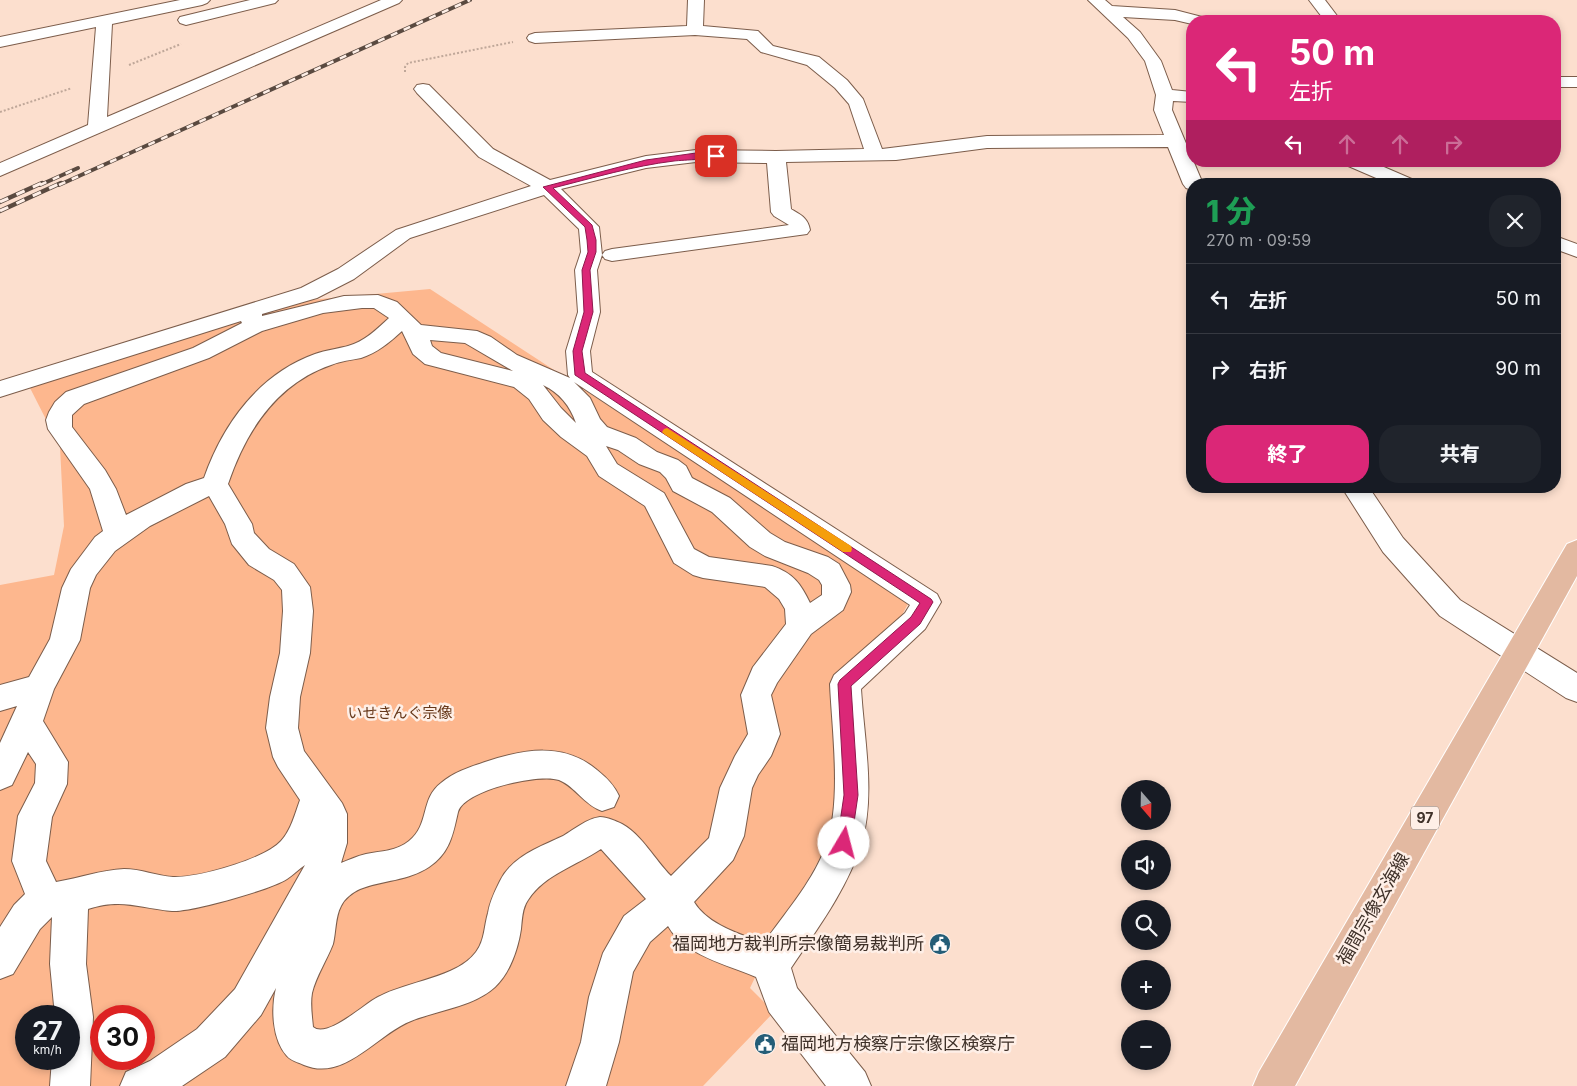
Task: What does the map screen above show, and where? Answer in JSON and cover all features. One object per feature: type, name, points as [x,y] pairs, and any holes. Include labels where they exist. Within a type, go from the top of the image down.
[{"type":"main road","name":"福間宗像玄海線","points":[[1273,1086],[1577,550]]},
{"type":"street","points":[[0,42],[202,0]]},
{"type":"street","points":[[186,20],[270,0]]},
{"type":"street","points":[[0,170],[394,0]]},
{"type":"street","points":[[695,30],[696,0]]},
{"type":"street","points":[[1096,0],[1134,35],[1153,61],[1165,95],[1163,110],[1190,178]]},
{"type":"street","points":[[1317,0],[1328,15]]},
{"type":"street","points":[[1110,11],[1186,18]]},
{"type":"street","points":[[97,128],[104,21]]},
{"type":"street","points":[[535,38],[695,30],[752,34],[767,49],[784,55],[813,61],[841,84],[857,103],[875,155]]},
{"type":"street","points":[[1561,82],[1577,82]]},
{"type":"street","points":[[424,89],[486,153],[547,187],[589,227],[592,252],[586,270],[589,312],[578,351],[580,375],[927,602],[915,621],[845,684],[851,795],[844,843],[832,871],[771,965]]},
{"type":"street","points":[[1165,95],[1186,97]]},
{"type":"street","points":[[117,533],[103,486],[60,430],[58,424],[60,413],[65,406],[75,398],[202,353],[252,319],[346,274],[403,234],[547,187],[646,162],[696,156],[776,157],[896,154],[987,142],[1174,141]]},
{"type":"street","points":[[612,254],[800,230],[798,223],[781,212],[776,157]]},
{"type":"street","points":[[1367,167],[1393,178]]},
{"type":"street","points":[[1561,244],[1577,251]]},
{"type":"street","points":[[0,389],[176,333],[349,302],[371,300],[388,306],[407,325],[421,350],[432,359],[522,381],[538,393],[552,414],[596,441],[620,440],[648,458],[670,466],[682,484],[721,505],[760,540],[818,565],[829,572],[836,584],[837,592],[833,602],[801,626],[764,676],[756,695],[764,734],[760,746],[746,766],[736,788],[727,836],[721,849],[671,901],[637,930],[616,966],[600,1042],[586,1086]]},
{"type":"street","points":[[140,1086],[164,1075],[211,1043],[248,1002],[322,868],[330,843],[330,814],[289,758],[282,728],[285,697],[295,653],[298,612],[296,587],[284,572],[259,557],[242,538],[238,524],[215,484],[220,467],[234,437],[253,408],[273,387],[292,373],[308,365],[367,347],[407,325]]},
{"type":"street","points":[[596,441],[596,450],[608,470],[655,500],[684,556],[703,567],[772,576],[790,591],[798,609],[801,626]]},
{"type":"street","points":[[0,775],[27,723],[39,687],[65,640],[76,588],[85,569],[105,544],[117,533],[159,507],[196,490],[215,484]]},
{"type":"street","points":[[1359,493],[1393,545],[1450,608],[1518,654],[1577,689]]},
{"type":"street","points":[[0,698],[39,687]]},
{"type":"street","points":[[27,723],[52,762],[51,784],[35,816],[29,861],[42,893],[59,897]]},
{"type":"street","points":[[602,796],[577,772],[560,765],[546,763],[527,765],[473,780],[463,784],[443,804],[438,834],[423,852],[412,860],[347,877],[332,889],[322,906],[314,946],[300,974],[293,997],[294,1032],[299,1041],[309,1048],[324,1050],[343,1043],[399,1006],[480,978],[499,951],[505,913],[511,894],[520,881],[531,869],[545,859],[584,843],[596,834],[605,832],[615,838],[671,901],[687,923],[705,936],[771,965],[782,999],[850,1086]]},
{"type":"street","points":[[0,960],[27,917],[59,897],[103,887],[128,886],[173,894],[194,892],[274,868],[293,853],[303,838],[318,797]]},
{"type":"street","points":[[59,897],[74,1017],[70,1086]]},
{"type":"path","points":[[424,89],[405,72],[405,67],[408,63],[535,38]]},
{"type":"path","points":[[0,112],[100,77]]},
{"type":"green space","name":"いせきんぐ宗像","points":[[430,289],[909,602],[896,626],[836,674],[837,806],[824,851],[769,948],[750,988],[774,1012],[703,1086],[0,1086],[0,585],[54,575],[64,526],[60,447],[29,386],[310,300]]},
{"type":"railway","points":[[59,185],[470,0]]},
{"type":"railway","points":[[40,185],[78,168]]},
{"type":"railway","points":[[0,202],[42,183]]},
{"type":"railway","points":[[0,211],[61,183]]},
{"type":"slow traffic","points":[[667,432],[847,549]]},
{"type":"place","name":"福岡地方裁判所宗像簡易裁判所","points":[[940,944]]},
{"type":"place","name":"福岡地方検察庁宗像区検察庁","points":[[765,1044]]},
{"type":"route","points":[[716,156],[696,156],[646,162],[547,187],[589,227],[592,252],[586,270],[589,312],[578,351],[580,375],[927,602],[915,621],[845,684],[851,795],[844,843]]}]
